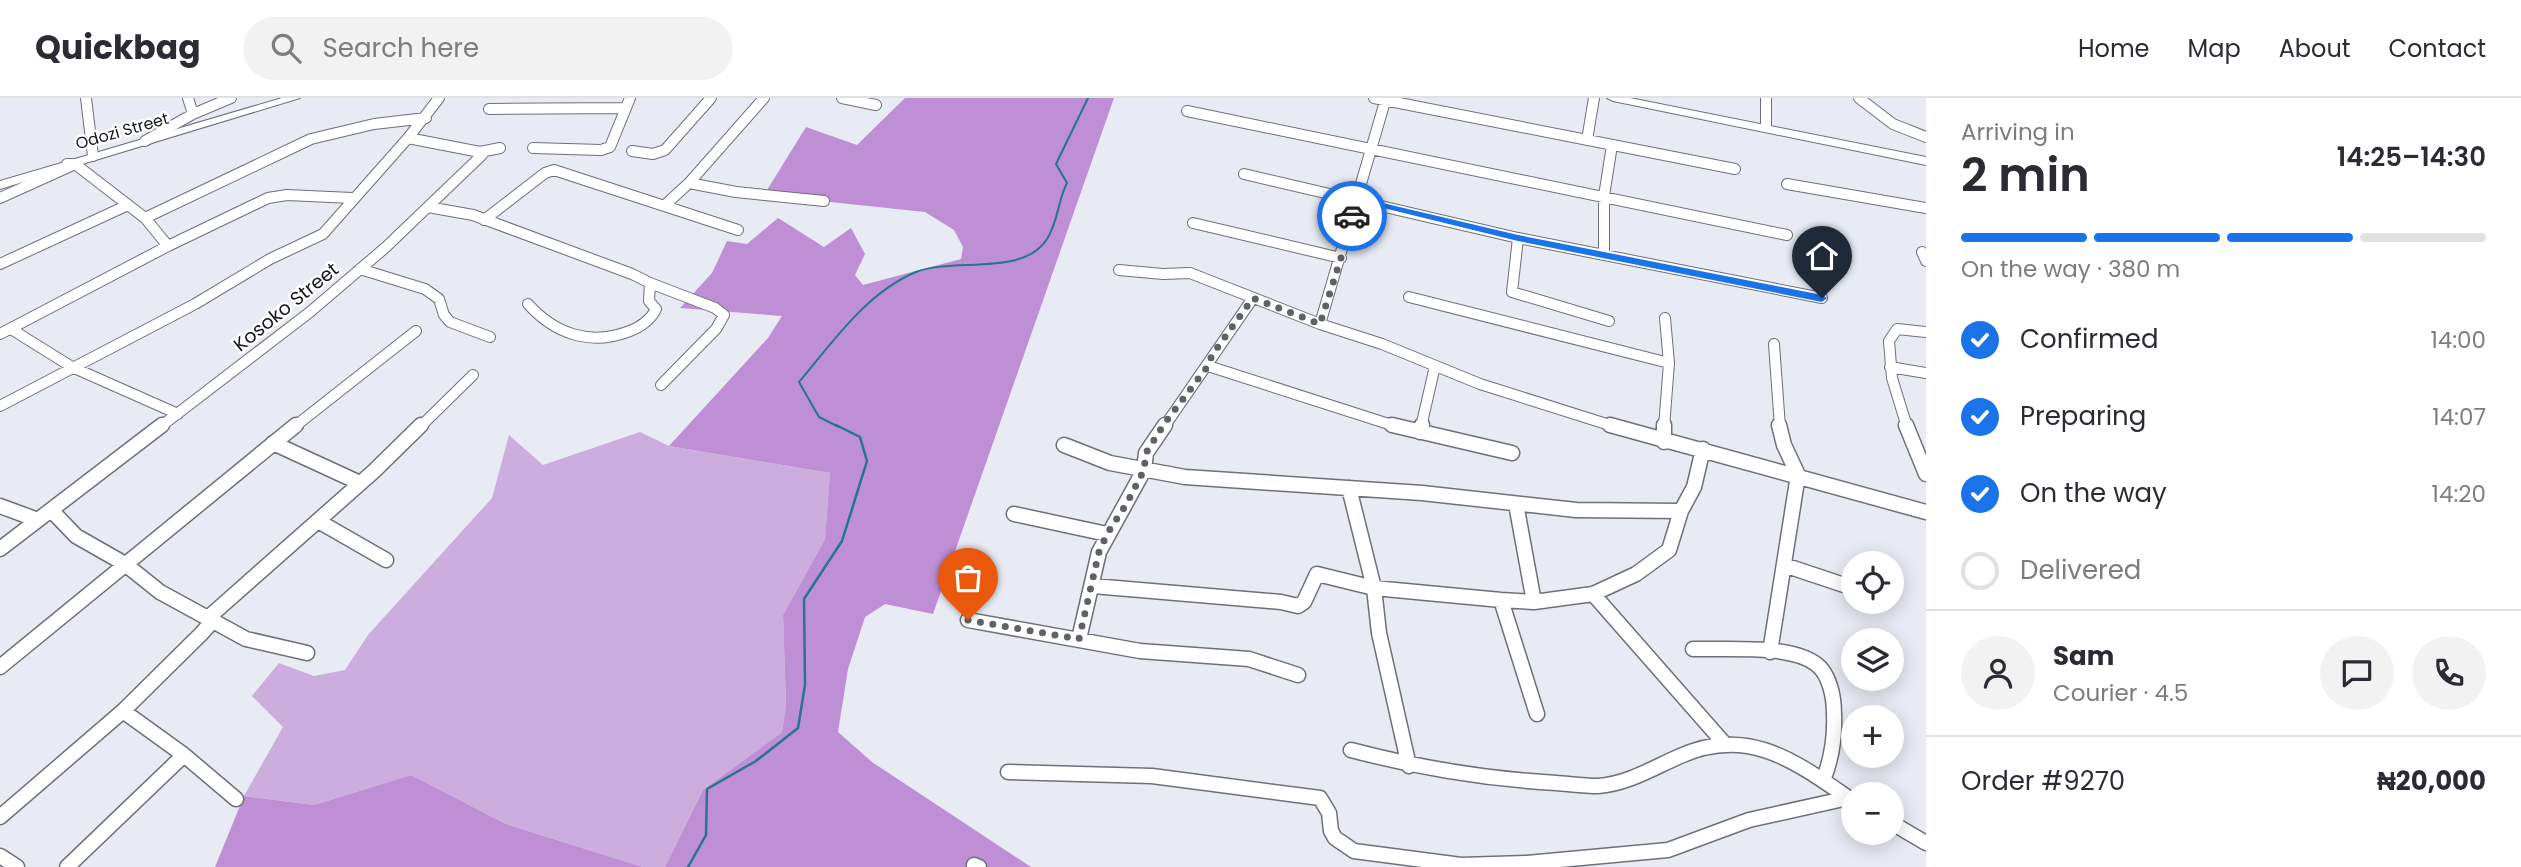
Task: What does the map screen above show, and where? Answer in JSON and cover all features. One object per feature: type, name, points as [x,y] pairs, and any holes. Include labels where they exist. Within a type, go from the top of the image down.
[{"type":"main road","name":"Odozi Street","points":[[0,185],[294,98]]},
{"type":"main road","points":[[1613,98],[1926,161]]},
{"type":"street","points":[[86,98],[93,156]]},
{"type":"street","points":[[188,98],[193,114]]},
{"type":"street","points":[[145,141],[193,114],[231,98]]},
{"type":"street","points":[[0,406],[195,304],[270,259],[323,234],[352,198],[426,118],[439,98]]},
{"type":"street","points":[[533,148],[606,149],[613,144],[630,98]]},
{"type":"street","points":[[632,151],[653,154],[665,150],[711,98]]},
{"type":"street","points":[[665,205],[689,183],[764,98]]},
{"type":"street","points":[[842,98],[876,105]]},
{"type":"street","points":[[1587,140],[1594,98]]},
{"type":"street","points":[[1753,98],[1766,100],[1766,125]]},
{"type":"street","points":[[1859,98],[1893,124],[1926,137]]},
{"type":"street","points":[[1320,324],[1372,147],[1381,99],[1735,169]]},
{"type":"street","points":[[489,109],[626,108]]},
{"type":"street","points":[[1187,111],[1372,147],[1787,235]]},
{"type":"street","points":[[145,218],[311,139],[374,124],[426,118]]},
{"type":"street","points":[[408,138],[480,152],[500,148]]},
{"type":"street","points":[[1604,255],[1604,197],[1612,145]]},
{"type":"street","name":"Kosoko Street","points":[[0,549],[310,312],[428,207],[482,155],[480,152]]},
{"type":"street","points":[[0,198],[71,164],[145,218],[168,246]]},
{"type":"street","points":[[484,220],[545,173],[554,170],[738,230]]},
{"type":"street","points":[[1244,174],[1356,198],[1518,238],[1822,298]]},
{"type":"street","points":[[689,183],[736,192],[824,201]]},
{"type":"street","points":[[1787,184],[1926,208]]},
{"type":"street","points":[[6,331],[168,246],[268,198],[287,195],[352,198]]},
{"type":"street","points":[[0,264],[128,205]]},
{"type":"street","points":[[428,207],[469,214],[715,308],[723,315],[716,329],[661,385]]},
{"type":"street","points":[[1193,223],[1341,258]]},
{"type":"street","points":[[1518,238],[1511,292],[1609,321]]},
{"type":"street","points":[[360,269],[425,289],[439,299],[444,315],[450,322],[489,337]]},
{"type":"street","points":[[1119,270],[1163,274],[1191,273],[1320,324],[1382,344],[1566,413],[1926,512]]},
{"type":"street","points":[[528,304],[545,321],[576,337],[609,338],[646,322],[654,315],[656,309],[649,301],[650,283]]},
{"type":"street","points":[[1409,297],[1669,363]]},
{"type":"street","points":[[1079,639],[1099,552],[1144,470],[1146,453],[1253,298]]},
{"type":"street","points":[[1664,442],[1669,363],[1665,318]]},
{"type":"street","points":[[1926,332],[1900,328],[1894,331],[1890,337],[1889,367],[1911,440],[1926,474]]},
{"type":"street","points":[[6,331],[72,367],[178,414]]},
{"type":"street","points":[[0,667],[273,443],[416,331]]},
{"type":"street","points":[[1770,652],[1798,475],[1790,463],[1779,427],[1774,344]]},
{"type":"street","points":[[1208,366],[1301,398],[1420,432],[1512,453]]},
{"type":"street","points":[[1420,432],[1435,366]]},
{"type":"street","points":[[1889,367],[1926,373]]},
{"type":"street","points":[[209,617],[408,440],[473,375]]},
{"type":"street","points":[[273,443],[360,483]]},
{"type":"street","points":[[1064,446],[1110,463],[1144,470],[1261,484],[1349,488],[1576,510],[1681,511]]},
{"type":"street","points":[[1093,586],[1281,602],[1298,606],[1304,602],[1317,574],[1374,588],[1501,600],[1534,602],[1593,594],[1636,574],[1669,550],[1681,511],[1694,487],[1703,449]]},
{"type":"street","points":[[1349,488],[1374,588],[1382,646],[1409,766]]},
{"type":"street","points":[[1516,504],[1534,602]]},
{"type":"street","points":[[0,506],[38,520]]},
{"type":"street","points":[[51,510],[76,536],[125,564],[160,592],[246,639],[307,653]]},
{"type":"street","points":[[1014,514],[1107,534]]},
{"type":"street","points":[[318,521],[386,559]]},
{"type":"street","points":[[1784,565],[1841,584]]},
{"type":"street","points":[[1593,594],[1723,743]]},
{"type":"street","points":[[1501,600],[1537,714]]},
{"type":"street","points":[[0,817],[123,711],[201,634],[210,624],[209,617]]},
{"type":"street","points":[[968,620],[1140,651],[1249,659],[1298,675]]},
{"type":"street","points":[[1693,649],[1770,652],[1804,658],[1818,665],[1832,693],[1835,748],[1824,778]]},
{"type":"street","points":[[123,711],[184,755],[236,799]]},
{"type":"street","points":[[1352,750],[1409,766],[1517,782],[1605,785],[1656,767],[1687,752],[1723,743],[1771,749],[1824,778],[1841,791]]},
{"type":"street","points":[[67,867],[184,755]]},
{"type":"street","points":[[1007,772],[1152,776],[1320,798],[1329,813],[1331,831],[1335,838],[1354,851],[1461,865],[1527,863],[1668,850],[1749,820],[1841,801]]},
{"type":"street","points":[[1904,830],[1926,843]]},
{"type":"street","points":[[0,856],[17,867]]},
{"type":"shaded area","points":[[905,98],[1114,98],[933,614],[885,604],[865,617],[848,669],[838,732],[872,762],[1031,867],[665,867],[703,790],[782,732],[786,706],[783,615],[825,539],[830,473],[669,446],[768,338],[782,316],[680,308],[712,273],[727,241],[747,244],[778,218],[824,247],[851,228],[865,254],[855,275],[863,285],[961,259],[963,247],[954,230],[925,212],[764,195],[806,127],[857,145]]},
{"type":"shaded area","points":[[640,432],[669,446],[830,473],[825,539],[783,615],[786,707],[782,732],[703,790],[665,867],[643,867],[506,824],[411,775],[314,805],[244,796],[283,727],[252,696],[279,663],[314,676],[345,670],[368,635],[492,498],[509,435],[543,465]]},
{"type":"shaded area","points":[[411,775],[506,824],[643,867],[215,867],[244,796],[314,805]]},
{"type":"waterway","points":[[839,427],[819,417],[799,382],[866,305],[898,281],[932,268],[1005,262],[1036,251],[1051,232],[1067,183],[1056,164],[1088,98]]},
{"type":"waterway","points":[[688,867],[706,835],[707,789],[756,761],[798,728],[805,685],[804,599],[842,541],[867,461],[860,437],[836,425]]},
{"type":"way so far","points":[[968,620],[1079,639],[1099,552],[1144,470],[1146,453],[1164,424],[1208,366],[1212,355],[1253,298],[1320,324],[1352,216]]},
{"type":"route","points":[[1352,216],[1356,198],[1518,238],[1822,298]]}]
